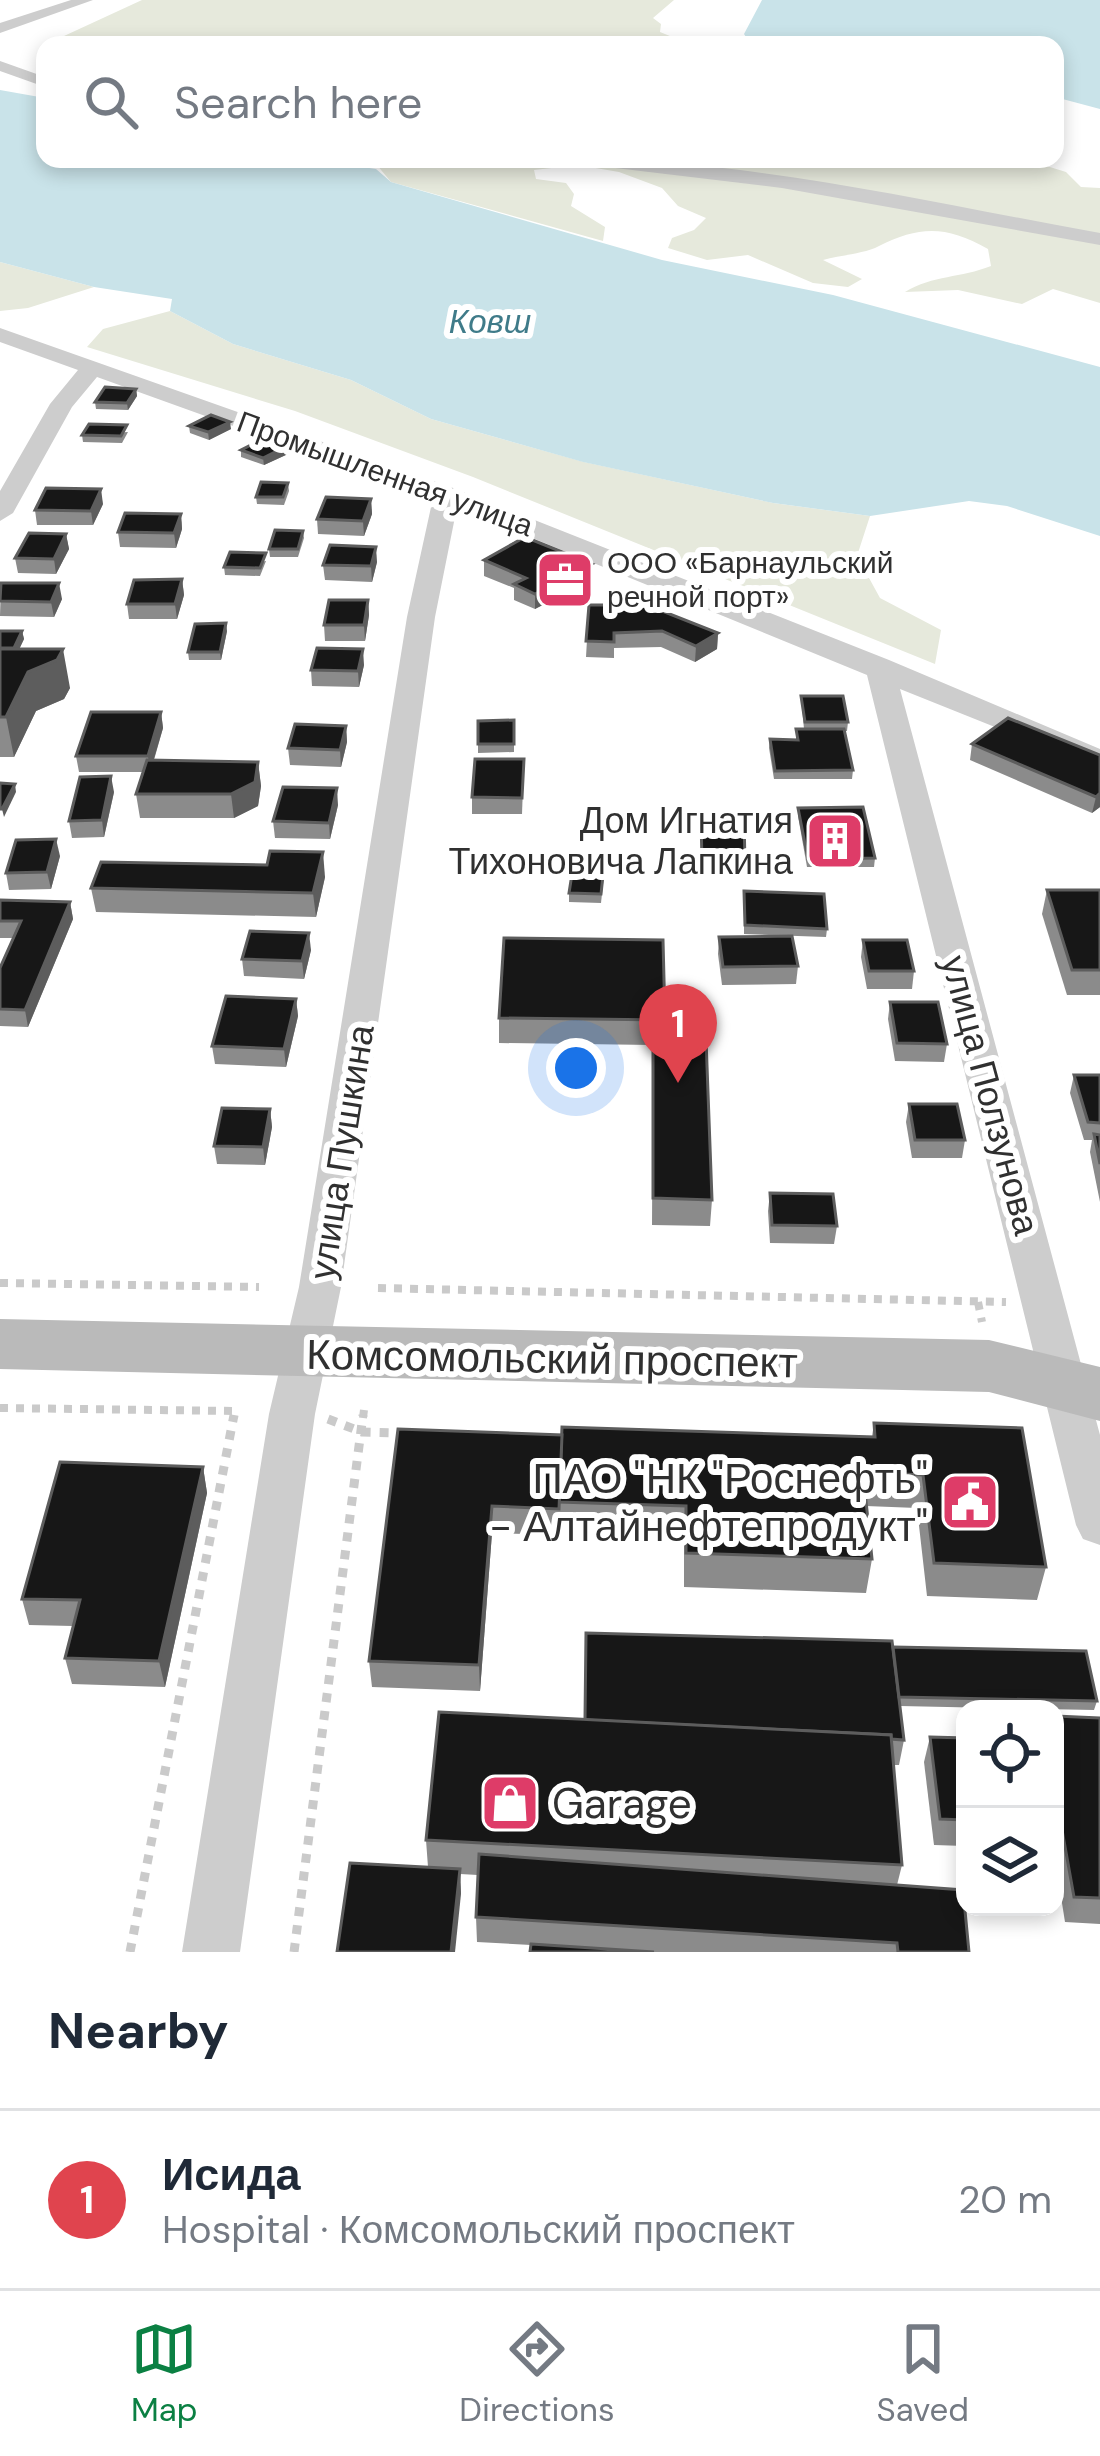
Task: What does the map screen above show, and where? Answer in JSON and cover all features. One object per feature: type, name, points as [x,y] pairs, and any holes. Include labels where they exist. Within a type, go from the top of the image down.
[{"type":"street","points":[[0,28],[86,0]]},
{"type":"street","points":[[0,65],[36,79]]},
{"type":"street","points":[[660,168],[782,182],[1100,239]]},
{"type":"street","name":"Промышленная улица","points":[[0,335],[447,494],[879,666],[1100,760]]},
{"type":"street","points":[[0,513],[62,404],[93,367]]},
{"type":"street","name":"улица Пушкина","points":[[211,1952],[312,1384],[320,1287],[422,617],[447,494]]},
{"type":"street","name":"улица Ползунова","points":[[879,666],[1045,1302],[1083,1390],[1100,1525]]},
{"type":"street","name":"Комсомольский проспект","points":[[0,1344],[312,1384],[989,1366],[1083,1390]]},
{"type":"path","points":[[0,1283],[259,1287]]},
{"type":"path","points":[[378,1288],[1045,1302]]},
{"type":"path","points":[[312,1384],[362,1432],[408,1434]]},
{"type":"path","points":[[0,1408],[235,1411],[130,1952]]},
{"type":"path","points":[[294,1952],[364,1410]]},
{"type":"shaded area","points":[[142,0],[674,0],[653,18],[661,24],[660,32],[670,36],[64,36]]},
{"type":"shaded area","points":[[379,168],[552,168],[534,170],[536,179],[566,183],[574,194],[571,206],[605,227],[603,241],[391,182]]},
{"type":"shaded area","points":[[596,168],[1053,168],[1066,172],[1081,187],[1100,188],[1100,303],[1053,289],[1022,304],[958,290],[905,292],[991,266],[988,249],[946,232],[920,232],[823,260],[862,279],[848,287],[813,283],[748,255],[707,260],[668,248],[672,238],[694,230],[706,218],[678,206],[662,188]]},
{"type":"shaded area","points":[[0,262],[94,287],[28,308],[0,311]]},
{"type":"shaded area","points":[[170,311],[233,344],[351,380],[431,419],[584,462],[773,503],[870,516],[857,556],[880,598],[941,630],[935,664],[473,477],[295,411],[87,347],[103,329]]},
{"type":"water","points":[[762,0],[1100,0],[1100,109],[1064,99],[1064,36],[744,34]]},
{"type":"water","name":"Ковш","points":[[0,90],[36,96],[36,168],[376,169],[391,182],[662,260],[833,295],[1100,367],[1100,536],[1007,506],[969,501],[870,516],[773,503],[583,462],[431,419],[351,380],[233,344],[170,311],[172,299],[94,287],[0,262]]},
{"type":"building","points":[[105,387],[136,389],[127,403],[95,402]]},
{"type":"building","points":[[211,415],[230,422],[208,432],[189,426]]},
{"type":"building","points":[[89,424],[127,425],[121,436],[82,435]]},
{"type":"building","points":[[265,438],[287,446],[263,458],[241,450]]},
{"type":"building","points":[[261,482],[288,483],[283,497],[256,497]]},
{"type":"building","points":[[46,488],[101,489],[91,511],[35,510]]},
{"type":"building","points":[[326,497],[371,499],[363,521],[317,519]]},
{"type":"building","points":[[125,513],[181,514],[174,533],[118,532]]},
{"type":"building","points":[[275,530],[303,531],[298,549],[269,549]]},
{"type":"building","points":[[29,533],[66,534],[54,559],[15,558]]},
{"type":"building","points":[[525,537],[592,564],[535,594],[514,584],[526,578],[484,560]]},
{"type":"building","points":[[330,545],[376,547],[371,566],[323,565]]},
{"type":"building","points":[[230,552],[266,553],[260,568],[224,567]]},
{"type":"building","points":[[182,579],[175,604],[127,604],[134,580]]},
{"type":"building","points":[[1,583],[59,583],[51,602],[0,601]]},
{"type":"building","points":[[329,600],[368,600],[364,625],[324,625]]},
{"type":"building","points":[[589,605],[647,605],[718,633],[696,646],[662,631],[614,633],[614,642],[586,641]]},
{"type":"building","points":[[226,623],[220,652],[188,652],[195,624]]},
{"type":"building","points":[[0,631],[22,631],[14,648],[0,648]]},
{"type":"building","points":[[317,648],[363,649],[358,671],[311,670]]},
{"type":"building","points":[[0,649],[63,649],[57,660],[28,672],[6,717],[0,717]]},
{"type":"building","points":[[801,696],[843,696],[848,722],[805,722]]},
{"type":"building","points":[[91,712],[161,712],[148,756],[76,756]]},
{"type":"building","points":[[1008,718],[1100,755],[1100,793],[1096,797],[972,744]]},
{"type":"building","points":[[514,720],[514,744],[478,744],[478,721]]},
{"type":"building","points":[[295,724],[346,726],[340,750],[288,748]]},
{"type":"building","points":[[796,729],[844,729],[853,770],[775,771],[770,739],[798,740]]},
{"type":"building","points":[[475,759],[524,759],[522,798],[472,797]]},
{"type":"building","points":[[147,760],[258,762],[255,782],[231,794],[136,794]]},
{"type":"building","points":[[111,776],[102,820],[69,821],[80,777]]},
{"type":"building","points":[[0,783],[15,784],[2,809],[0,809]]},
{"type":"building","points":[[283,787],[337,788],[329,823],[273,821]]},
{"type":"building","name":"Дом Игнатия Тихоновича Лапкина","points":[[863,807],[875,858],[808,859],[798,808]]},
{"type":"building","points":[[701,818],[744,819],[745,863],[702,862]]},
{"type":"building","points":[[56,839],[47,872],[6,873],[16,840]]},
{"type":"building","points":[[270,851],[323,852],[313,893],[91,888],[101,862],[267,865]]},
{"type":"building","points":[[575,855],[605,857],[601,894],[569,893]]},
{"type":"building","points":[[1047,890],[1100,890],[1100,970],[1072,970]]},
{"type":"building","points":[[744,891],[824,894],[827,929],[745,925]]},
{"type":"building","points":[[0,900],[70,902],[25,1010],[0,1009],[0,968],[21,921],[0,921]]},
{"type":"building","points":[[250,931],[309,933],[302,961],[242,959]]},
{"type":"building","points":[[792,936],[798,966],[723,967],[719,937]]},
{"type":"building","points":[[504,938],[663,940],[665,1020],[499,1018]]},
{"type":"building","points":[[863,940],[907,940],[914,971],[869,971]]},
{"type":"building","points":[[226,996],[296,999],[284,1049],[212,1046]]},
{"type":"building","points":[[890,1002],[938,1002],[947,1044],[897,1043]]},
{"type":"building","points":[[653,1037],[706,1039],[712,1200],[653,1198]]},
{"type":"building","points":[[1074,1075],[1100,1075],[1100,1123],[1088,1122]]},
{"type":"building","points":[[909,1104],[957,1104],[965,1140],[915,1140]]},
{"type":"building","points":[[222,1108],[270,1109],[263,1147],[214,1146]]},
{"type":"building","points":[[770,1193],[833,1194],[837,1226],[772,1225]]},
{"type":"building","points":[[874,1423],[1022,1428],[1046,1567],[934,1563],[923,1475],[863,1472],[872,1559],[686,1553],[686,1506],[559,1502],[562,1427],[875,1437]]},
{"type":"building","points":[[398,1429],[562,1435],[559,1509],[492,1506],[479,1665],[369,1661]]},
{"type":"building","points":[[60,1462],[203,1467],[159,1661],[65,1658],[80,1600],[22,1599]]},
{"type":"building","points":[[586,1633],[892,1641],[904,1740],[891,1739],[891,1735],[585,1720]]},
{"type":"building","points":[[893,1647],[1086,1651],[1097,1701],[1064,1700],[899,1697]]},
{"type":"building","points":[[439,1712],[891,1735],[902,1865],[426,1840]]},
{"type":"building","points":[[1064,1716],[1100,1718],[1100,1898],[1074,1897],[1064,1841]]},
{"type":"building","points":[[930,1737],[956,1738],[956,1820],[940,1819]]},
{"type":"building","points":[[479,1854],[956,1889],[956,1916],[966,1916],[969,1952],[898,1952],[897,1943],[476,1917]]},
{"type":"building","points":[[350,1863],[460,1869],[451,1952],[337,1952]]},
{"type":"building","points":[[531,1944],[654,1952],[530,1952]]},
{"type":"place","name":"ООО «Барнаульский речной порт»","points":[[565,580]]},
{"type":"place","name":"Дом Игнатия Тихоновича Лапкина","points":[[835,841]]},
{"type":"place","name":"Исида","points":[[678,1083]]},
{"type":"place","name":"ПАО \"НК \"Роснефть\" - Алтайнефтепродукт\"","points":[[970,1502]]},
{"type":"place","name":"Garage","points":[[510,1803]]}]
